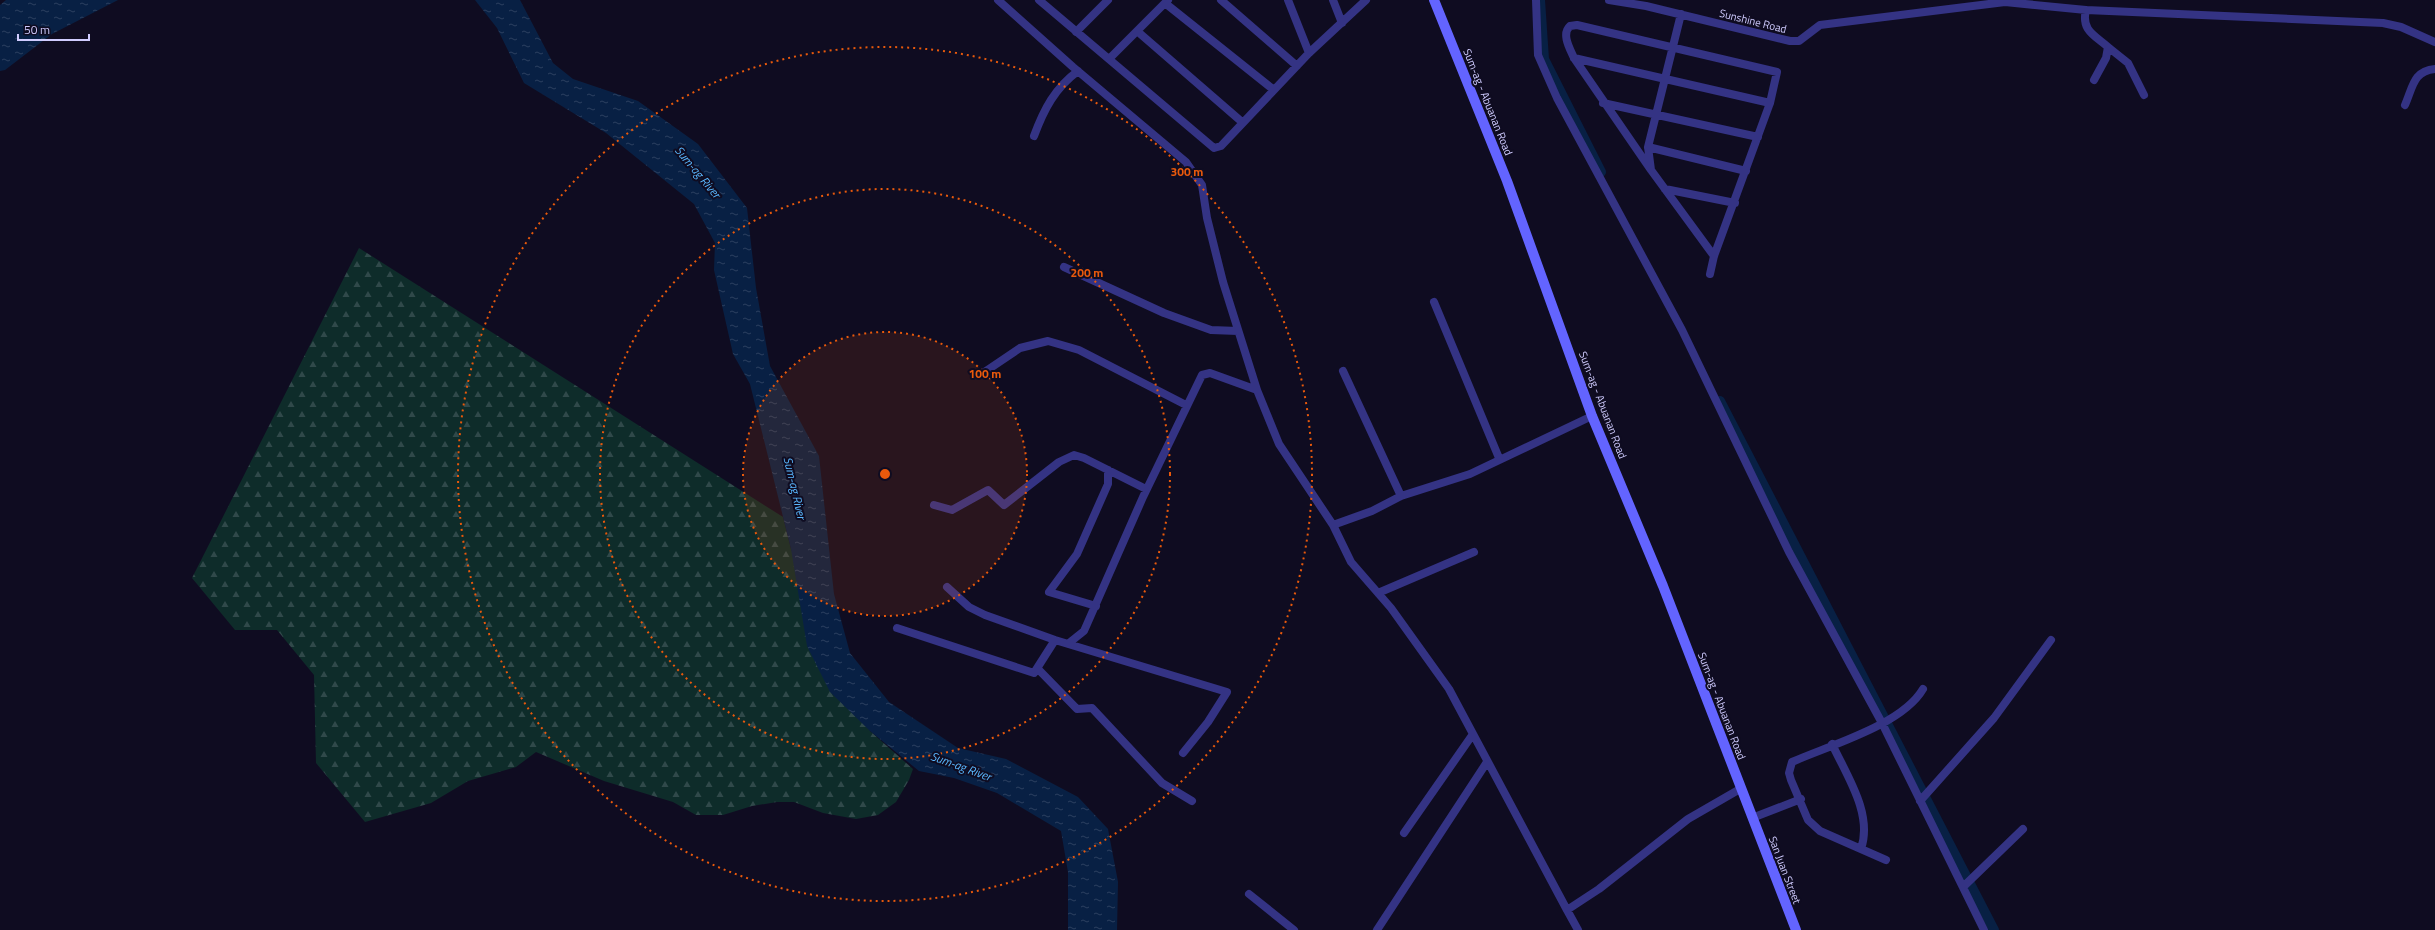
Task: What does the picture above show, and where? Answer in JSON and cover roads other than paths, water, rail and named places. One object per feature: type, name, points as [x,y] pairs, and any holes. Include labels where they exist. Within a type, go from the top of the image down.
[{"type":"main road","name":"Sum-ag - Abuanan Road","points":[[1434,0],[1507,181],[1592,416],[1663,586],[1752,818]]},
{"type":"main road","name":"San Juan Street","points":[[1752,818],[1796,930]]},
{"type":"street","points":[[998,0],[1078,71],[1186,162],[1202,185],[1221,275],[1258,390],[1279,444],[1333,525],[1351,562],[1378,593],[1421,648],[1449,689],[1578,930]]},
{"type":"street","points":[[1039,0],[1214,148],[1221,146],[1242,122],[1309,53],[1366,0]]},
{"type":"street","points":[[1076,32],[1108,0]]},
{"type":"street","points":[[1221,0],[1297,66]]},
{"type":"street","points":[[1283,0],[1289,3],[1309,53]]},
{"type":"street","points":[[1333,0],[1342,23]]},
{"type":"street","points":[[1536,0],[1538,55],[1557,98],[1682,330],[1789,552],[1885,722],[1921,800],[1965,885],[1984,930]]},
{"type":"street","name":"Sunshine Road","points":[[1609,0],[1681,14],[1790,41],[1799,41],[1820,26],[2005,2],[2086,10],[2383,23],[2402,27],[2435,42]]},
{"type":"street","points":[[1109,59],[1167,1],[1274,90]]},
{"type":"street","points":[[2086,10],[2084,20],[2086,27],[2128,63],[2144,95]]},
{"type":"street","points":[[1650,170],[1648,147],[1681,14]]},
{"type":"street","points":[[1710,274],[1714,256],[1758,138],[1778,74],[1775,70],[1577,25],[1570,26],[1566,32],[1567,40],[1574,58],[1603,103],[1650,170],[1714,256]]},
{"type":"street","points":[[1137,32],[1242,122]]},
{"type":"street","points":[[2094,80],[2106,58],[2108,47]]},
{"type":"street","points":[[1574,58],[1770,103]]},
{"type":"street","points":[[2406,105],[2417,75],[2435,69]]},
{"type":"street","points":[[1034,136],[1051,97],[1065,81],[1078,71]]},
{"type":"street","points":[[1603,103],[1758,138]]},
{"type":"street","points":[[1648,147],[1746,171]]},
{"type":"street","points":[[1665,189],[1735,203]]},
{"type":"street","points":[[1064,267],[1170,316],[1211,330],[1238,331]]},
{"type":"street","points":[[1434,302],[1499,458]]},
{"type":"street","points":[[983,373],[1020,348],[1048,341],[1080,350],[1186,405]]},
{"type":"street","points":[[1343,371],[1401,496]]},
{"type":"street","points":[[1069,643],[1084,631],[1146,489],[1202,375],[1206,373],[1258,390]]},
{"type":"street","points":[[1333,525],[1372,511],[1401,496],[1470,474],[1499,458],[1592,416]]},
{"type":"street","points":[[934,505],[952,510],[988,490],[1004,505],[1058,462],[1070,456],[1084,458],[1146,489]]},
{"type":"street","points":[[1096,606],[1048,592],[1077,554],[1108,484],[1108,470]]},
{"type":"street","points":[[1378,593],[1474,552]]},
{"type":"street","points":[[947,587],[976,611],[1055,640],[1227,692],[1208,722],[1183,753]]},
{"type":"street","points":[[897,628],[1034,673],[1038,669],[1055,640]]},
{"type":"street","points":[[1921,800],[1994,718],[2051,640]]},
{"type":"street","points":[[1038,669],[1077,709],[1092,708],[1162,783],[1192,800]]},
{"type":"street","points":[[1886,860],[1820,831],[1808,820],[1789,773],[1792,762],[1885,722],[1917,700],[1923,689]]},
{"type":"street","points":[[1404,833],[1473,734]]},
{"type":"street","points":[[1832,744],[1864,817],[1866,832],[1862,849]]},
{"type":"street","points":[[1377,930],[1487,762]]},
{"type":"street","points":[[1567,910],[1617,876],[1688,819],[1740,788]]},
{"type":"street","points":[[1752,818],[1800,799]]},
{"type":"street","points":[[1965,885],[2023,829]]},
{"type":"street","points":[[1248,894],[1294,930]]},
{"type":"water","points":[[6,0],[118,0],[52,34],[5,70],[0,71],[0,5]]},
{"type":"water","name":"Sum-ag River","points":[[475,0],[520,0],[553,63],[573,79],[638,101],[698,144],[747,208],[756,288],[770,366],[819,456],[834,594],[850,653],[889,702],[958,748],[1006,759],[1078,797],[1108,829],[1118,882],[1117,930],[1068,930],[1068,872],[1061,831],[997,793],[954,778],[919,771],[870,731],[830,692],[807,646],[791,549],[750,384],[733,354],[714,270],[715,243],[694,204],[606,133],[524,83],[497,28]]},
{"type":"waterway","points":[[1540,0],[1544,59],[1601,172]]},
{"type":"waterway","points":[[1720,401],[1994,930]]}]
